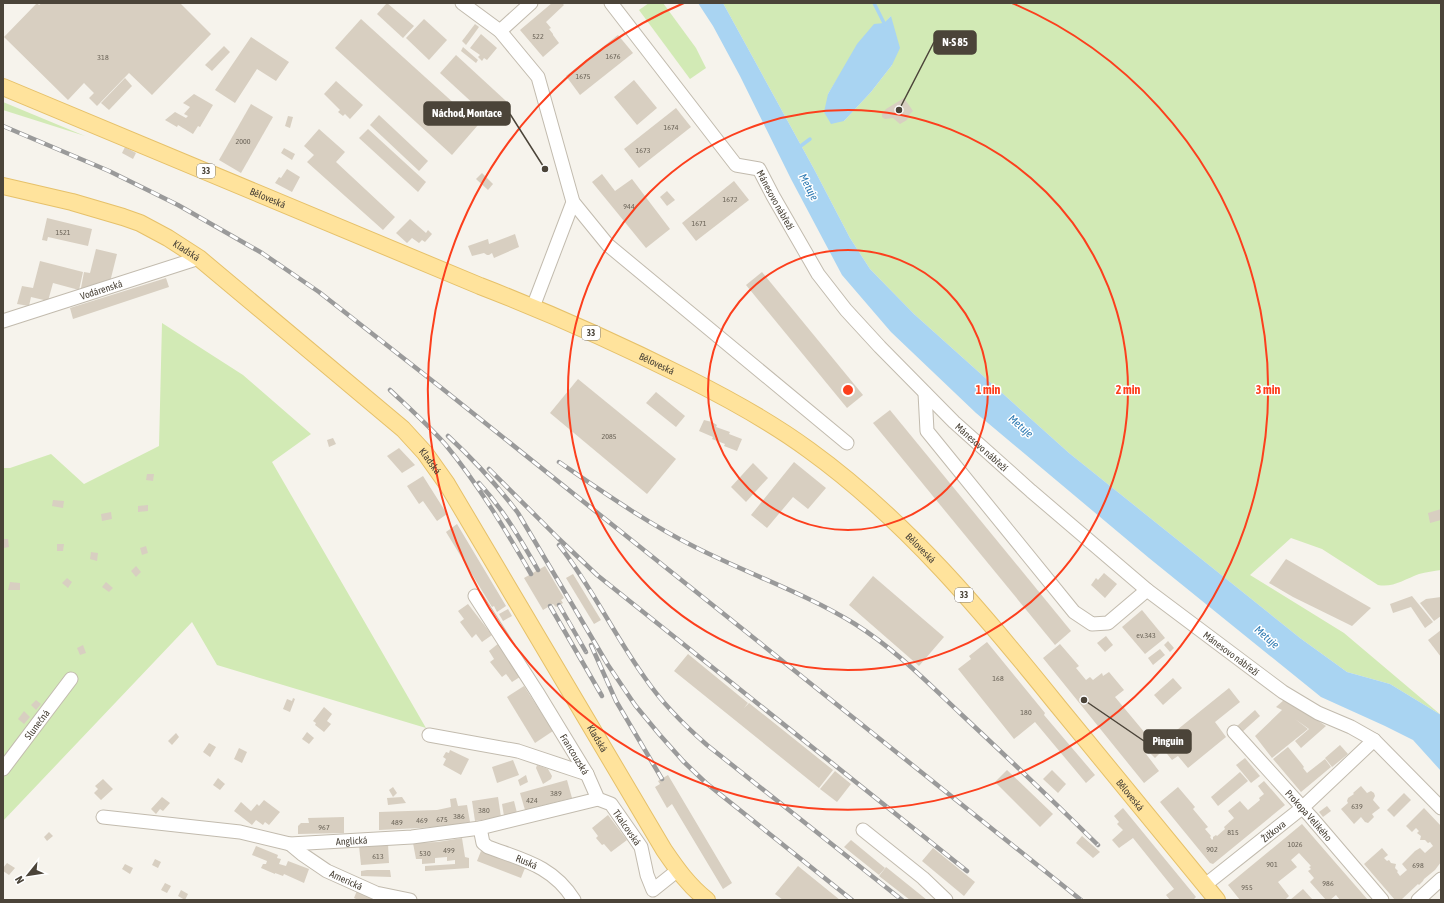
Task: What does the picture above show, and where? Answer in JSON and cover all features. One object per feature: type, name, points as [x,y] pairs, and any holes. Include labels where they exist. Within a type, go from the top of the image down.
[{"type":"main road","name":"Běloveská","points":[[3,87],[533,307],[649,359],[717,393],[762,419],[811,451],[877,505],[920,546],[1007,644],[1217,900]]},
{"type":"main road","name":"Kladská","points":[[3,186],[72,202],[129,219],[168,238],[199,258],[380,408],[403,429],[425,453],[447,484],[664,850],[678,870],[696,891],[707,900]]},
{"type":"street","points":[[462,3],[500,32],[538,78],[573,202],[608,245],[847,443]]},
{"type":"street","points":[[500,32],[531,3]]},
{"type":"street","name":"Mánesovo nábřeží","points":[[611,3],[736,165],[759,169],[818,274],[850,315],[954,422],[1031,491],[1147,590],[1283,692],[1318,713],[1352,728],[1374,740],[1441,808]]},
{"type":"street","points":[[533,307],[573,202]]},
{"type":"street","name":"Vodárenská","points":[[3,321],[199,258]]},
{"type":"street","points":[[925,393],[927,431],[1074,612],[1092,624],[1108,624],[1147,590]]},
{"type":"street","name":"Francouzská","points":[[475,596],[538,692],[587,774]]},
{"type":"street","name":"Slunečná","points":[[3,769],[71,679]]},
{"type":"street","name":"Prokopa Velikého","points":[[1234,732],[1382,900]]},
{"type":"street","name":"Francouzská","points":[[429,735],[518,751],[587,774]]},
{"type":"street","name":"Žižkova","points":[[1205,885],[1302,808],[1374,740]]},
{"type":"street","points":[[587,774],[598,799]]},
{"type":"street","name":"Tkalcovská","points":[[598,799],[611,804],[641,847],[647,875],[654,895],[678,870]]},
{"type":"street","name":"Anglická","points":[[103,817],[240,832],[290,844],[412,837],[480,828],[598,799]]},
{"type":"street","name":"Ruská","points":[[480,828],[484,843],[488,847],[543,869],[557,878],[574,900]]},
{"type":"street","points":[[863,830],[923,878],[946,900]]},
{"type":"street","name":"Americká","points":[[290,844],[326,871],[376,893],[410,900]]},
{"type":"street","points":[[1418,900],[1441,879]]},
{"type":"green space","points":[[649,3],[663,3],[696,48],[706,68],[690,79],[639,10]]},
{"type":"green space","points":[[723,3],[1441,3],[1441,570],[1419,574],[1394,584],[1383,586],[1378,585],[1322,549],[1291,538],[1250,575],[1344,633],[1441,715],[1390,684],[1347,672],[1300,638],[1069,453],[914,314],[870,269],[850,238]],"holes":[[[891,16],[892,65],[871,92],[844,121],[828,94],[841,73]]]},
{"type":"green space","points":[[3,102],[85,136],[3,110]]},
{"type":"green space","points":[[162,323],[243,375],[311,434],[272,462],[426,728],[217,665],[192,622],[3,821],[3,468],[10,468],[51,454],[84,484],[159,446]]},
{"type":"water","name":"Metuje","points":[[698,3],[723,3],[850,238],[870,269],[914,314],[1069,453],[1300,638],[1347,672],[1390,684],[1441,715],[1441,771],[1413,740],[1321,697],[1149,558],[976,413],[891,332],[842,275],[791,179],[740,76],[713,26]]},
{"type":"water","points":[[891,16],[900,48],[892,65],[871,92],[844,121],[831,124],[824,112],[828,94],[857,44],[874,24],[884,23]]},
{"type":"building","points":[[37,3],[39,5],[42,3],[180,3],[211,34],[152,95],[129,73],[97,106],[89,98],[94,93],[84,83],[68,100],[4,37]]},
{"type":"building","points":[[387,3],[414,26],[403,38],[377,14]]},
{"type":"building","points":[[552,3],[562,3],[564,5],[546,22],[559,43],[543,57],[520,30]]},
{"type":"building","points":[[361,19],[478,125],[452,155],[335,48]]},
{"type":"building","points":[[424,19],[447,40],[429,60],[406,38]]},
{"type":"building","points":[[475,24],[479,27],[466,45],[462,41]]},
{"type":"building","points":[[481,34],[497,48],[487,60],[484,58],[482,61],[478,57],[480,55],[470,48]]},
{"type":"building","points":[[618,35],[633,53],[580,95],[566,76]]},
{"type":"building","points":[[251,37],[289,62],[276,81],[257,69],[235,103],[215,90]]},
{"type":"building","points":[[224,46],[230,52],[212,71],[205,65]]},
{"type":"building","points":[[463,47],[478,60],[476,63],[461,51]]},
{"type":"building","points":[[456,55],[506,101],[490,119],[440,73]]},
{"type":"building","points":[[125,78],[132,86],[109,110],[101,103]]},
{"type":"building","points":[[634,80],[657,108],[637,125],[614,97]]},
{"type":"building","points":[[336,81],[363,105],[350,119],[345,114],[343,116],[338,112],[340,110],[324,94]]},
{"type":"building","points":[[194,94],[213,105],[200,127],[198,126],[193,134],[178,125],[177,127],[165,120],[175,112],[186,118],[188,116],[184,114],[190,107],[183,103]]},
{"type":"building","points":[[904,98],[913,111],[907,120],[900,124],[893,118],[885,119],[882,117],[882,114],[886,109]]},
{"type":"building","points":[[251,104],[273,117],[241,173],[219,160]]},
{"type":"building","points":[[676,108],[691,127],[639,168],[624,149]]},
{"type":"building","points":[[379,115],[428,161],[419,171],[370,125]]},
{"type":"building","points":[[288,116],[293,117],[290,128],[285,126]]},
{"type":"building","points":[[319,129],[345,152],[336,162],[395,217],[383,230],[307,162],[314,155],[304,146]]},
{"type":"building","points":[[368,129],[426,182],[418,192],[359,138]]},
{"type":"building","points":[[125,147],[136,153],[133,159],[122,153]]},
{"type":"building","points":[[284,148],[295,154],[292,160],[281,153]]},
{"type":"building","points":[[287,169],[300,177],[292,192],[275,183],[279,177],[281,178]]},
{"type":"building","points":[[482,173],[493,184],[488,190],[476,179]]},
{"type":"building","points":[[602,174],[615,191],[632,179],[670,229],[646,248],[592,182]]},
{"type":"building","points":[[734,181],[749,200],[696,241],[682,223]]},
{"type":"building","points":[[667,191],[675,200],[667,206],[660,197]]},
{"type":"building","points":[[47,218],[92,229],[88,246],[48,237],[47,241],[42,240]]},
{"type":"building","points":[[410,219],[426,233],[428,230],[432,234],[425,242],[422,240],[419,243],[412,238],[407,243],[396,233]]},
{"type":"building","points":[[515,234],[519,247],[494,258],[492,253],[489,255],[484,253],[472,256],[468,246],[488,239],[489,244]]},
{"type":"building","points":[[96,249],[117,254],[110,282],[99,285],[94,284],[93,287],[87,286],[87,289],[81,288],[84,272],[90,273]]},
{"type":"building","points":[[40,261],[83,272],[79,290],[53,283],[48,301],[31,297],[29,306],[17,304],[22,286],[33,288]]},
{"type":"building","points":[[762,272],[863,395],[847,408],[746,285]]},
{"type":"building","points":[[166,278],[169,287],[73,319],[70,308]]},
{"type":"building","points":[[578,379],[676,459],[647,494],[550,413]]},
{"type":"building","points":[[656,392],[685,416],[676,427],[646,403]]},
{"type":"building","points":[[890,410],[1071,631],[1055,645],[873,423]]},
{"type":"building","points":[[704,420],[712,422],[717,425],[716,427],[730,432],[729,434],[742,439],[737,451],[724,446],[725,444],[712,439],[713,437],[699,431]]},
{"type":"building","points":[[333,438],[336,444],[329,447],[327,440]]},
{"type":"building","points":[[399,448],[415,465],[402,473],[387,456]]},
{"type":"building","points":[[794,462],[826,488],[808,509],[793,497],[767,528],[751,515]]},
{"type":"building","points":[[753,463],[768,478],[746,502],[731,487]]},
{"type":"building","points":[[147,474],[154,474],[153,481],[146,480]]},
{"type":"building","points":[[423,476],[447,514],[437,521],[423,501],[419,504],[407,486]]},
{"type":"building","points":[[53,500],[64,501],[63,508],[52,506]]},
{"type":"building","points":[[148,505],[148,511],[138,512],[138,506]]},
{"type":"building","points":[[1441,509],[1441,520],[1430,523],[1428,513]]},
{"type":"building","points":[[111,512],[112,519],[102,521],[101,514]]},
{"type":"building","points":[[457,524],[506,606],[497,612],[494,606],[492,607],[446,532]]},
{"type":"building","points":[[3,539],[8,539],[9,547],[4,548]]},
{"type":"building","points":[[57,544],[64,544],[63,551],[57,551]]},
{"type":"building","points":[[146,546],[148,553],[142,555],[140,548]]},
{"type":"building","points":[[91,552],[98,553],[97,561],[90,559]]},
{"type":"building","points":[[1286,559],[1371,608],[1352,626],[1293,597],[1269,583]]},
{"type":"building","points":[[136,566],[141,572],[136,577],[131,571]]},
{"type":"building","points":[[545,566],[564,598],[561,600],[563,603],[556,607],[553,604],[543,610],[524,578]]},
{"type":"building","points":[[1104,573],[1117,584],[1105,598],[1091,585],[1096,578],[1098,580]]},
{"type":"building","points":[[573,574],[601,620],[594,624],[566,578]]},
{"type":"building","points":[[873,576],[944,637],[919,666],[849,605]]},
{"type":"building","points":[[67,578],[72,582],[68,588],[62,583]]},
{"type":"building","points":[[10,582],[20,583],[20,590],[8,590]]},
{"type":"building","points":[[106,582],[113,588],[109,592],[102,587]]},
{"type":"building","points":[[1412,596],[1433,622],[1425,628],[1411,607],[1393,613],[1390,604]]},
{"type":"building","points":[[1441,597],[1441,616],[1434,621],[1420,603],[1426,599]]},
{"type":"building","points":[[468,604],[492,635],[482,642],[476,634],[472,638],[460,622],[464,619],[458,611]]},
{"type":"building","points":[[508,609],[512,616],[503,621],[499,614]]},
{"type":"building","points":[[1142,610],[1165,638],[1145,654],[1122,627]]},
{"type":"building","points":[[1441,630],[1441,657],[1428,640]]},
{"type":"building","points":[[1106,636],[1113,645],[1105,652],[1097,643]]},
{"type":"building","points":[[1168,641],[1174,648],[1170,652],[1164,645]]},
{"type":"building","points":[[987,642],[1045,713],[1044,715],[1095,775],[1086,783],[1035,722],[1014,739],[958,669],[971,659],[969,656]]},
{"type":"building","points":[[499,643],[523,675],[512,682],[506,674],[502,677],[490,662],[494,659],[489,651]]},
{"type":"building","points":[[1060,644],[1079,666],[1076,668],[1086,680],[1090,677],[1093,680],[1102,673],[1103,676],[1109,672],[1124,690],[1115,697],[1150,739],[1156,735],[1162,742],[1229,688],[1240,702],[1215,722],[1226,737],[1188,768],[1178,756],[1172,760],[1159,744],[1156,746],[1161,752],[1155,758],[1149,752],[1146,754],[1159,771],[1144,783],[1043,658]]},
{"type":"building","points":[[83,645],[86,653],[80,655],[77,648]]},
{"type":"building","points":[[1160,649],[1165,655],[1153,665],[1148,658]]},
{"type":"building","points":[[688,654],[748,703],[744,708],[749,703],[833,770],[819,788],[674,671]]},
{"type":"building","points":[[1173,678],[1182,688],[1163,705],[1154,695]]},
{"type":"building","points":[[524,686],[553,731],[535,743],[507,697]]},
{"type":"building","points":[[293,698],[295,699],[290,712],[283,709],[287,699],[292,701]]},
{"type":"building","points":[[1285,699],[1326,726],[1301,748],[1295,741],[1309,729],[1295,719],[1308,729],[1272,758],[1255,736],[1282,710],[1276,707]]},
{"type":"building","points":[[36,700],[41,704],[36,710],[31,705]]},
{"type":"building","points":[[324,707],[332,714],[327,721],[331,724],[324,732],[315,725],[316,723],[313,721]]},
{"type":"building","points":[[1255,710],[1260,716],[1241,733],[1236,727]]},
{"type":"building","points":[[24,711],[30,717],[24,724],[18,719]]},
{"type":"building","points":[[307,732],[314,738],[309,744],[302,739]]},
{"type":"building","points":[[176,733],[179,737],[172,745],[168,741]]},
{"type":"building","points":[[209,743],[216,747],[210,757],[203,752]]},
{"type":"building","points":[[1340,745],[1348,754],[1332,767],[1325,758]]},
{"type":"building","points":[[1288,747],[1307,773],[1325,759],[1331,767],[1301,792],[1273,759]]},
{"type":"building","points":[[239,748],[247,752],[242,763],[234,759]]},
{"type":"building","points":[[450,750],[469,759],[461,775],[443,765],[446,759],[443,757],[446,752],[449,753]]},
{"type":"building","points":[[1245,758],[1260,776],[1251,783],[1236,765]]},
{"type":"building","points":[[513,760],[519,775],[497,783],[492,767]]},
{"type":"building","points":[[537,765],[548,769],[552,776],[551,779],[543,784],[536,768]]},
{"type":"building","points":[[1007,770],[1053,814],[1040,827],[995,782]]},
{"type":"building","points":[[1052,770],[1066,784],[1058,793],[1043,779]]},
{"type":"building","points":[[835,771],[851,784],[837,802],[820,789]]},
{"type":"building","points":[[1240,772],[1248,781],[1218,806],[1211,797]]},
{"type":"building","points":[[526,775],[528,782],[520,786],[518,780]]},
{"type":"building","points":[[668,775],[732,883],[723,889],[672,804],[667,808],[655,787],[660,784],[658,781]]},
{"type":"building","points":[[218,778],[225,784],[220,790],[213,785]]},
{"type":"building","points":[[103,779],[113,789],[101,800],[94,793],[98,789],[95,786]]},
{"type":"building","points":[[567,780],[572,798],[525,810],[520,793]]},
{"type":"building","points":[[1264,781],[1285,805],[1213,864],[1210,863],[1160,802],[1178,787],[1195,807],[1193,809],[1208,827],[1205,829],[1211,836],[1210,837],[1212,840],[1213,837],[1216,835],[1217,836],[1225,829],[1224,827],[1234,818],[1228,811],[1240,801],[1248,810],[1260,800],[1259,798],[1264,794],[1258,786]]},
{"type":"building","points":[[1361,786],[1367,793],[1371,791],[1374,793],[1375,796],[1373,800],[1380,808],[1372,814],[1374,817],[1368,823],[1361,817],[1354,824],[1341,809],[1348,803],[1348,798]]},
{"type":"building","points":[[393,787],[397,793],[393,797],[389,790]]},
{"type":"building","points":[[1404,793],[1411,800],[1394,817],[1387,810]]},
{"type":"building","points":[[162,797],[170,803],[163,811],[160,809],[156,814],[151,809]]},
{"type":"building","points":[[402,797],[406,803],[388,805],[387,798]]},
{"type":"building","points":[[498,797],[501,817],[475,821],[472,801]]},
{"type":"building","points":[[456,798],[458,806],[467,805],[470,822],[439,827],[379,830],[379,812],[437,810],[451,807],[450,799]]},
{"type":"building","points":[[264,800],[280,812],[269,825],[265,822],[263,825],[256,820],[252,825],[234,811],[241,802],[251,811],[257,804],[259,806]]},
{"type":"building","points":[[514,801],[517,813],[504,816],[502,804]]},
{"type":"building","points":[[1327,806],[1331,811],[1323,817],[1319,812]]},
{"type":"building","points":[[1123,808],[1196,897],[1193,900],[1170,900],[1166,895],[1174,889],[1133,838],[1119,848],[1112,840],[1123,830],[1117,824],[1119,822],[1114,816]]},
{"type":"building","points":[[1424,808],[1441,826],[1441,862],[1435,870],[1401,900],[1395,900],[1364,864],[1382,848],[1388,855],[1384,858],[1387,861],[1389,860],[1391,863],[1396,864],[1395,868],[1400,876],[1407,870],[1402,864],[1415,851],[1420,848],[1425,853],[1433,846],[1430,842],[1428,843],[1425,840],[1420,840],[1421,836],[1417,833],[1419,831],[1416,828],[1412,832],[1406,826]]},
{"type":"building","points":[[608,815],[627,840],[611,852],[596,838],[598,836],[592,828]]},
{"type":"building","points":[[344,817],[344,833],[298,834],[298,826],[301,823],[309,823],[308,818]]},
{"type":"building","points":[[1302,824],[1368,900],[1340,900],[1336,895],[1330,900],[1326,900],[1310,882],[1314,878],[1308,871],[1311,869],[1309,867],[1311,866],[1299,853],[1291,860],[1297,867],[1278,882],[1289,896],[1285,900],[1240,900],[1228,885]]},
{"type":"building","points":[[49,832],[53,836],[47,841],[44,837]]},
{"type":"building","points":[[1082,836],[1100,852],[1093,858],[1076,843]]},
{"type":"building","points":[[462,838],[465,857],[469,858],[469,868],[425,871],[425,866],[455,864],[455,860],[447,861],[447,857],[435,858],[435,863],[422,864],[422,859],[416,859],[413,843],[438,842]]},
{"type":"building","points":[[851,840],[885,868],[879,875],[844,847]]},
{"type":"building","points":[[388,844],[389,863],[361,865],[359,846]]},
{"type":"building","points":[[256,846],[278,855],[277,858],[281,859],[279,864],[286,866],[288,861],[309,869],[304,883],[284,874],[283,876],[275,874],[261,868],[267,861],[252,855]]},
{"type":"building","points":[[933,848],[975,882],[964,896],[922,861]]},
{"type":"building","points":[[481,851],[525,868],[521,878],[477,861]]},
{"type":"building","points":[[155,859],[161,862],[158,868],[152,865]]},
{"type":"building","points":[[7,863],[15,868],[9,875],[3,871],[3,868]]},
{"type":"building","points":[[125,864],[133,868],[130,874],[122,869]]},
{"type":"building","points":[[798,866],[840,900],[783,900],[775,894]]},
{"type":"building","points":[[886,867],[927,900],[910,900],[879,876]]},
{"type":"building","points":[[390,870],[391,877],[361,876],[361,871]]},
{"type":"building","points":[[165,883],[171,886],[167,893],[161,890]]},
{"type":"building","points":[[358,888],[374,895],[372,900],[358,900],[354,898]]},
{"type":"building","points":[[1303,889],[1313,900],[1290,900]]},
{"type":"building","points":[[181,890],[188,894],[185,900],[178,896]]},
{"type":"waterway","points":[[874,3],[884,23],[883,25]]},
{"type":"waterway","points":[[798,148],[810,139]]},
{"type":"railway","points":[[3,126],[109,171],[178,205],[262,253],[319,292],[439,386],[1081,900]]},
{"type":"railway","points":[[390,390],[432,430],[457,459],[491,507],[531,574]]},
{"type":"railway","points":[[448,436],[485,473],[518,513],[608,665],[635,705],[659,734],[683,761],[706,783],[852,900]]},
{"type":"railway","points":[[559,462],[626,507],[677,538],[715,557],[796,593],[836,613],[870,634],[884,644],[924,679],[1098,845]]},
{"type":"railway","points":[[489,469],[597,575],[967,871]]},
{"type":"railway","points":[[479,483],[504,514],[538,570]]},
{"type":"railway","points":[[559,545],[582,577],[634,662],[659,696],[690,730],[902,900]]},
{"type":"railway","points":[[559,605],[586,652]]},
{"type":"railway","points":[[550,606],[602,696]]},
{"type":"railway","points":[[591,645],[616,701],[662,779]]},
{"type":"place","name":"N-S 85","points":[[899,110]]},
{"type":"place","name":"Náchod, Montace","points":[[545,169]]},
{"type":"place","name":"Pinguin","points":[[1084,700]]}]
